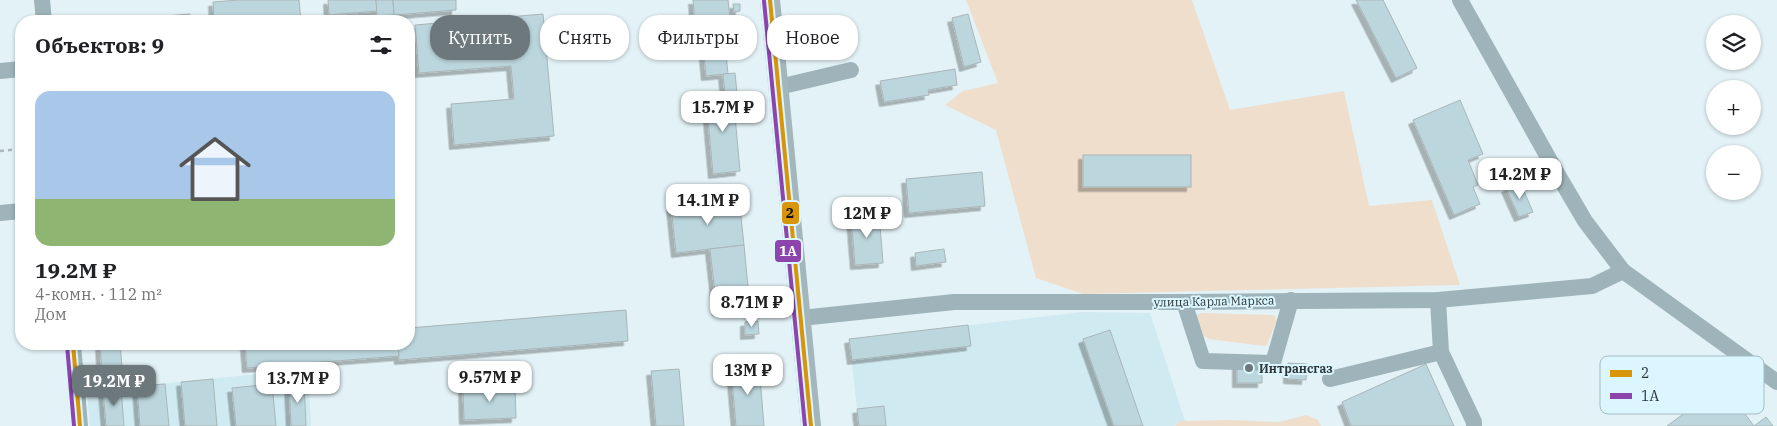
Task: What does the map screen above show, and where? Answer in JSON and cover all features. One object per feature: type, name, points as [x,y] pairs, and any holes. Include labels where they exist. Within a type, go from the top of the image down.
[{"type":"main road","points":[[770,0],[811,426]]},
{"type":"street","points":[[42,0],[43,15]]},
{"type":"street","points":[[1460,0],[1585,221],[1623,270],[1741,356]]},
{"type":"street","points":[[0,71],[15,69]]},
{"type":"street","points":[[779,87],[851,70]]},
{"type":"street","points":[[0,212],[15,211]]},
{"type":"street","name":"улица Карла Маркса","points":[[801,318],[954,302],[1438,300],[1592,286],[1623,270]]},
{"type":"street","points":[[1184,302],[1203,361],[1273,363],[1291,300]]},
{"type":"street","points":[[1438,300],[1441,352],[1474,422],[1474,426]]},
{"type":"street","points":[[74,350],[80,426]]},
{"type":"street","points":[[1330,380],[1441,352]]},
{"type":"street","points":[[1764,373],[1777,382]]},
{"type":"path","points":[[0,151],[15,150]]},
{"type":"shaded area","points":[[966,0],[1192,0],[1230,110],[1344,91],[1369,206],[1432,200],[1460,285],[1083,294],[1036,278],[996,130],[945,105],[963,91],[998,83]]},
{"type":"shaded area","points":[[1084,312],[1150,313],[1185,421],[1179,421],[1174,426],[859,426],[849,339]]},
{"type":"shaded area","points":[[1201,313],[1274,315],[1277,320],[1267,345],[1264,346],[1209,339],[1201,334],[1195,316]]},
{"type":"shaded area","points":[[308,369],[311,426],[90,426],[87,391]]},
{"type":"shaded area","points":[[1306,415],[1318,420],[1321,426],[1175,426],[1179,421],[1230,420],[1279,422]]},
{"type":"building","points":[[299,0],[300,15],[214,15],[213,2]]},
{"type":"building","points":[[328,0],[376,0],[377,11],[329,15]]},
{"type":"building","points":[[376,0],[393,0],[394,15],[377,15]]},
{"type":"building","points":[[393,0],[456,0],[456,10],[394,15]]},
{"type":"building","points":[[693,0],[728,0],[730,15],[694,15]]},
{"type":"building","points":[[1356,0],[1383,0],[1417,68],[1396,78]]},
{"type":"building","points":[[733,4],[740,4],[740,11],[734,12]]},
{"type":"building","points":[[543,14],[540,15],[540,60],[547,60],[554,136],[454,145],[451,104],[514,99],[511,66],[419,73],[415,25],[430,24],[430,60],[530,60],[530,15]]},
{"type":"building","points":[[968,14],[981,62],[964,67],[952,18]]},
{"type":"building","points":[[704,60],[727,60],[728,74],[706,76]]},
{"type":"building","points":[[955,69],[957,85],[928,90],[929,95],[884,102],[880,81]]},
{"type":"building","points":[[735,73],[737,93],[725,94],[723,74]]},
{"type":"building","points":[[733,93],[740,171],[713,174],[706,96]]},
{"type":"building","points":[[1460,100],[1483,154],[1468,160],[1478,185],[1473,187],[1480,204],[1454,215],[1413,120]]},
{"type":"building","points":[[1083,155],[1191,155],[1191,187],[1083,187]]},
{"type":"building","points":[[982,172],[985,206],[909,213],[906,179]]},
{"type":"building","points":[[1520,182],[1533,212],[1519,217],[1506,188]]},
{"type":"building","points":[[739,198],[744,245],[676,253],[671,206]]},
{"type":"building","points":[[879,213],[883,263],[855,265],[851,216]]},
{"type":"building","points":[[744,245],[750,308],[717,311],[710,249]]},
{"type":"building","points":[[944,249],[946,262],[916,266],[915,253]]},
{"type":"building","points":[[626,310],[628,341],[399,360],[398,350],[415,350],[415,328]]},
{"type":"building","points":[[758,321],[759,334],[745,335],[745,322]]},
{"type":"building","points":[[968,325],[971,346],[852,360],[849,339]]},
{"type":"building","points":[[1110,330],[1143,426],[1114,426],[1083,339]]},
{"type":"building","points":[[100,350],[121,350],[124,388],[103,389]]},
{"type":"building","points":[[246,350],[398,350],[399,356],[247,368]]},
{"type":"building","points":[[1237,357],[1262,358],[1262,383],[1237,383]]},
{"type":"building","points":[[1288,363],[1307,364],[1306,380],[1288,379]]},
{"type":"building","points":[[1426,364],[1454,426],[1351,426],[1342,402]]},
{"type":"building","points":[[759,365],[764,426],[736,426],[731,367]]},
{"type":"building","points":[[679,369],[684,426],[656,426],[651,371]]},
{"type":"building","points":[[213,379],[217,426],[185,426],[181,382]]},
{"type":"building","points":[[304,381],[306,426],[291,426],[289,382]]},
{"type":"building","points":[[165,384],[169,426],[140,426],[137,386]]},
{"type":"building","points":[[272,384],[276,426],[236,426],[232,388]]},
{"type":"building","points":[[515,386],[516,418],[464,420],[463,388]]},
{"type":"building","points":[[121,388],[124,426],[106,426],[103,389]]},
{"type":"building","points":[[884,406],[886,426],[859,426],[857,409]]},
{"type":"building","points":[[1683,414],[1745,414],[1754,426],[1667,426]]},
{"type":"building","points":[[1766,417],[1773,426],[1754,426]]},
{"type":"transit line","name":"2","points":[[770,0],[811,426]]},
{"type":"transit line","name":"1А","points":[[764,1],[805,426]]},
{"type":"transit line","name":"1А","points":[[67,350],[74,426]]},
{"type":"transit line","name":"2","points":[[74,350],[80,426]]},
{"type":"place","name":"Интрансгаз","points":[[1249,368]]}]
